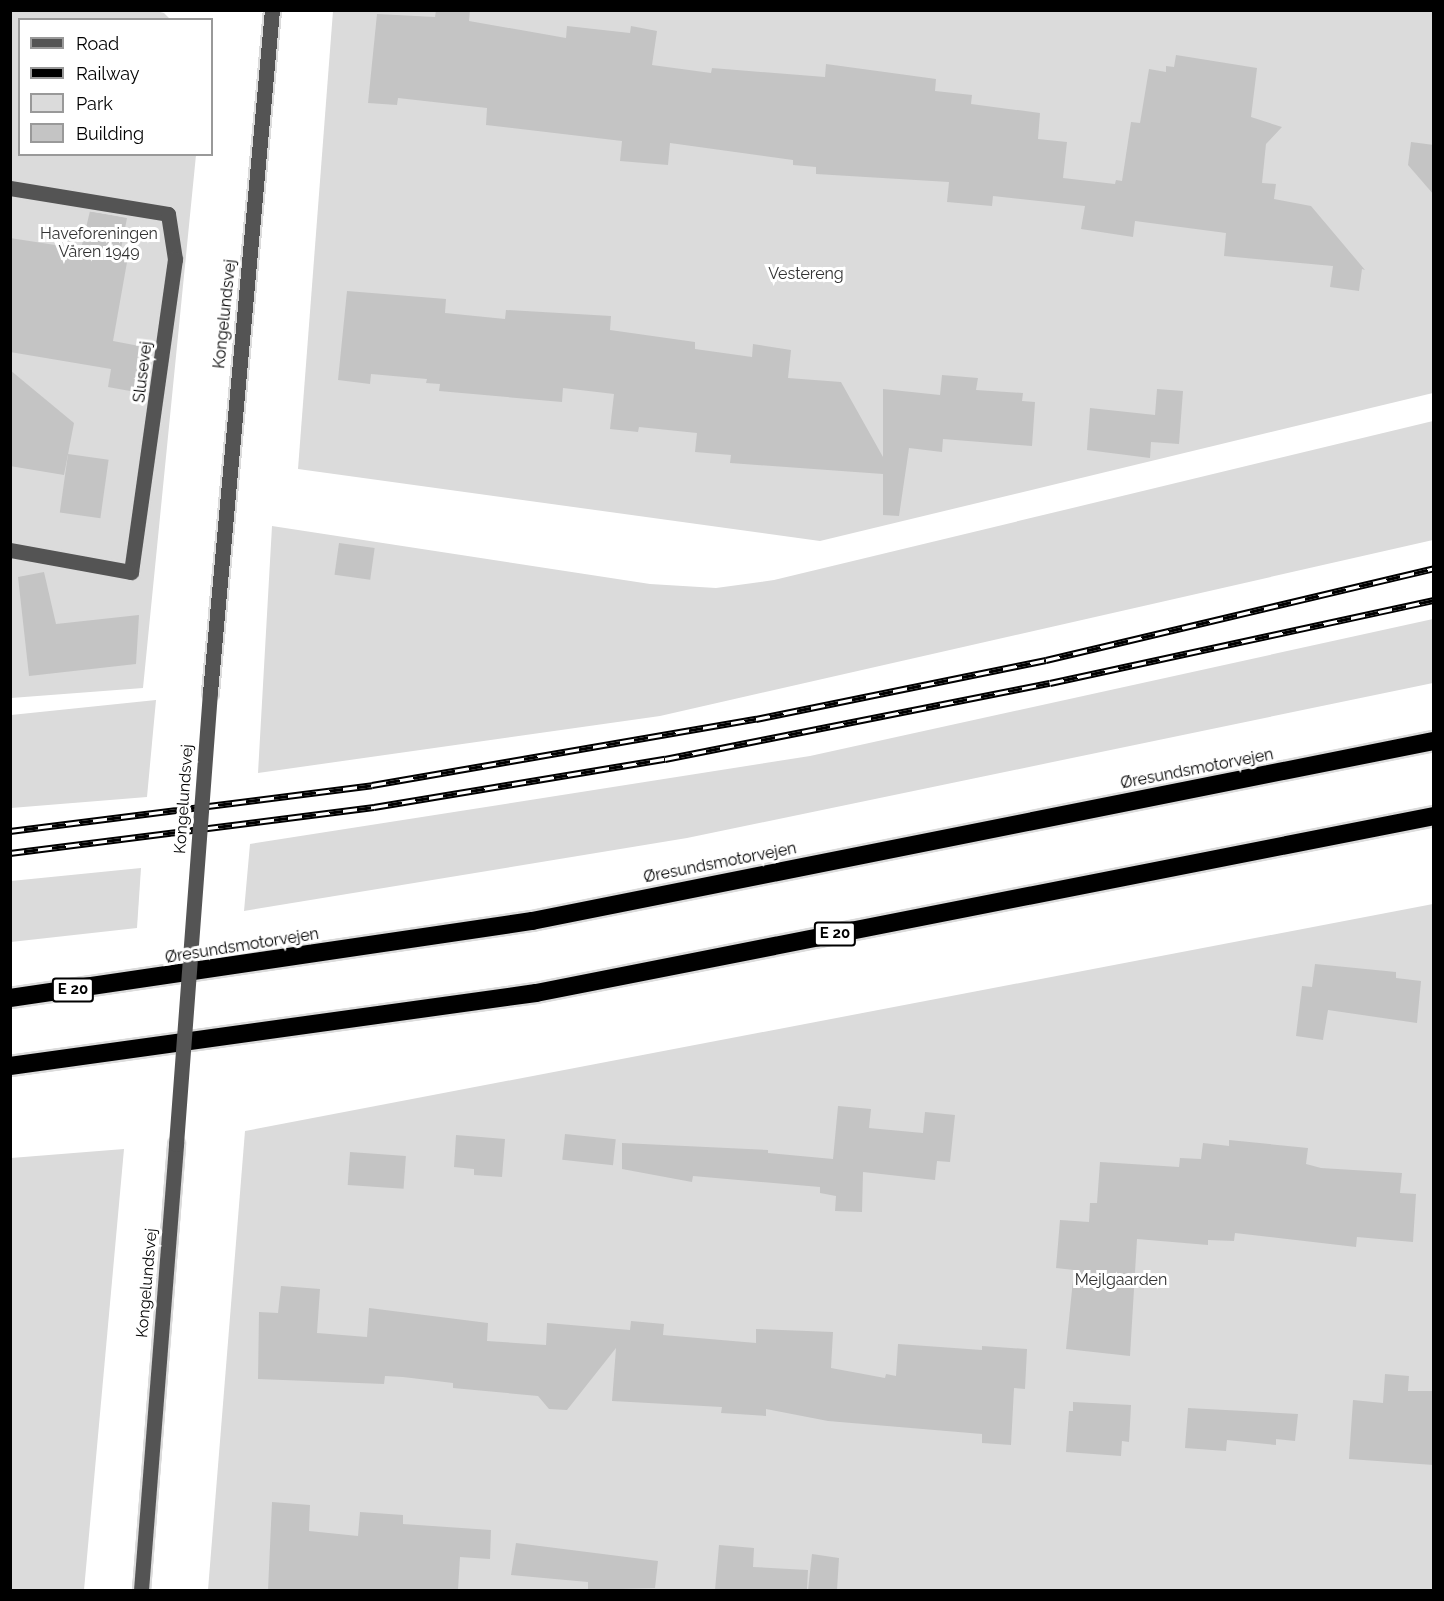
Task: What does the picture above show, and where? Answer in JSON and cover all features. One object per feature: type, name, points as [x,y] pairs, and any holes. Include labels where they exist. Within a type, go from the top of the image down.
[{"type":"highway","name":"Øresundsmotorvejen","points":[[10,998],[532,921],[1434,741]]},
{"type":"highway","name":"E 20","points":[[10,1066],[536,993],[1434,816]]},
{"type":"street","name":"Kongelundsvej","points":[[141,1590],[225,495],[272,10]]},
{"type":"street","name":"Slusevej","points":[[10,188],[168,214],[175,259],[131,572],[10,550]]},
{"type":"green space","name":"Haveforeningen Våren 1949","points":[[152,10],[164,13],[169,18],[18,18],[18,156],[196,156],[143,688],[11,698],[11,11]]},
{"type":"green space","name":"Vestereng","points":[[333,11],[1433,11],[1433,393],[820,541],[298,469]]},
{"type":"green space","points":[[1433,421],[1433,540],[660,716],[258,773],[272,526],[650,584],[716,588],[774,580]]},
{"type":"green space","points":[[1433,619],[1433,683],[687,838],[244,911],[250,844],[810,756]]},
{"type":"green space","points":[[156,700],[147,797],[11,808],[11,715]]},
{"type":"green space","points":[[141,868],[137,928],[11,942],[11,881]]},
{"type":"green space","name":"Mejlgaarden","points":[[1433,904],[1433,1590],[208,1590],[245,1131]]},
{"type":"green space","points":[[124,1149],[84,1590],[11,1590],[11,1158]]},
{"type":"building","points":[[436,10],[470,10],[469,21],[566,38],[567,26],[630,33],[631,26],[657,31],[652,65],[711,73],[712,68],[825,77],[826,64],[936,79],[935,91],[972,95],[971,104],[1040,113],[1038,139],[1067,142],[1063,178],[1115,184],[1116,180],[1122,181],[1131,122],[1140,123],[1149,69],[1166,72],[1166,66],[1174,67],[1176,55],[1257,68],[1251,117],[1282,127],[1266,144],[1262,183],[1276,184],[1274,199],[1311,206],[1365,270],[1362,269],[1359,291],[1330,287],[1333,266],[1224,256],[1226,233],[1135,221],[1133,237],[1081,229],[1085,206],[993,196],[992,206],[947,202],[949,182],[816,174],[816,167],[793,165],[793,160],[670,143],[668,165],[620,161],[622,141],[486,125],[487,108],[398,98],[397,105],[368,103],[377,14],[435,17]]},
{"type":"building","points":[[1411,142],[1434,145],[1434,195],[1408,165]]},
{"type":"building","points":[[90,211],[127,218],[121,249],[129,251],[113,341],[150,348],[141,393],[108,387],[111,369],[10,352],[10,238],[81,249]]},
{"type":"building","points":[[347,291],[446,299],[445,313],[505,319],[506,310],[611,316],[610,330],[695,342],[695,349],[752,357],[753,344],[791,350],[788,378],[841,382],[883,457],[883,389],[940,395],[942,375],[978,378],[976,390],[1023,393],[1022,401],[1035,402],[1032,446],[943,439],[942,452],[909,448],[899,516],[883,515],[883,474],[730,463],[731,455],[695,452],[697,433],[639,427],[638,432],[610,429],[614,394],[563,388],[562,402],[439,391],[440,384],[426,383],[427,379],[371,374],[370,384],[338,380]]},
{"type":"building","points":[[10,370],[74,423],[64,475],[10,466]]},
{"type":"building","points":[[1157,389],[1183,391],[1179,444],[1151,442],[1150,458],[1087,450],[1090,408],[1155,415]]},
{"type":"building","points":[[68,454],[109,460],[100,518],[60,512]]},
{"type":"building","points":[[339,543],[375,548],[370,580],[335,575]]},
{"type":"building","points":[[44,572],[56,624],[139,615],[136,664],[29,676],[18,577]]},
{"type":"building","points":[[1315,964],[1396,972],[1396,978],[1421,981],[1417,1023],[1328,1010],[1323,1040],[1296,1036],[1302,986],[1312,987]]},
{"type":"building","points":[[838,1106],[871,1109],[869,1128],[923,1133],[925,1112],[955,1115],[950,1162],[937,1161],[935,1180],[863,1172],[862,1212],[835,1211],[836,1196],[820,1193],[820,1187],[693,1176],[692,1182],[622,1169],[622,1143],[768,1150],[768,1153],[833,1159]]},
{"type":"building","points":[[565,1134],[616,1139],[613,1165],[562,1160]]},
{"type":"building","points":[[456,1135],[505,1139],[502,1177],[474,1175],[474,1169],[454,1167]]},
{"type":"building","points":[[1229,1140],[1308,1148],[1306,1164],[1321,1168],[1402,1173],[1400,1193],[1416,1194],[1413,1242],[1357,1237],[1356,1247],[1235,1233],[1234,1241],[1208,1240],[1208,1245],[1137,1239],[1130,1356],[1066,1349],[1074,1270],[1056,1268],[1060,1220],[1089,1222],[1090,1203],[1097,1203],[1100,1162],[1179,1167],[1180,1158],[1201,1159],[1203,1143],[1229,1146]]},
{"type":"building","points":[[350,1152],[406,1156],[404,1189],[348,1185]]},
{"type":"building","points":[[281,1286],[320,1289],[317,1333],[367,1337],[369,1308],[488,1323],[487,1341],[546,1345],[547,1323],[630,1330],[631,1321],[664,1324],[663,1335],[756,1343],[756,1329],[833,1332],[831,1368],[885,1378],[886,1374],[896,1376],[898,1344],[982,1350],[982,1346],[1027,1349],[1025,1389],[1014,1388],[1011,1445],[982,1443],[982,1434],[828,1421],[766,1409],[766,1416],[721,1413],[722,1407],[612,1401],[616,1348],[567,1410],[549,1409],[538,1396],[453,1388],[453,1383],[403,1377],[385,1376],[384,1384],[258,1379],[259,1312],[278,1313]]},
{"type":"building","points":[[1385,1374],[1409,1376],[1408,1391],[1434,1391],[1434,1465],[1349,1459],[1353,1400],[1383,1403]]},
{"type":"building","points":[[1073,1402],[1131,1405],[1129,1442],[1122,1441],[1121,1456],[1066,1452],[1069,1411],[1073,1411]]},
{"type":"building","points":[[1188,1408],[1298,1414],[1295,1441],[1276,1439],[1276,1445],[1227,1440],[1226,1451],[1185,1448]]},
{"type":"building","points":[[272,1502],[310,1505],[309,1531],[358,1536],[360,1512],[403,1515],[403,1524],[491,1530],[490,1559],[460,1557],[458,1590],[268,1590]]},
{"type":"building","points":[[516,1543],[658,1561],[655,1588],[588,1590],[588,1582],[511,1575]]},
{"type":"building","points":[[719,1545],[754,1548],[753,1567],[808,1570],[807,1590],[715,1590]]},
{"type":"building","points":[[812,1554],[839,1558],[837,1590],[808,1590]]},
{"type":"railway","points":[[10,831],[372,785],[756,719],[1046,660],[1434,568]]},
{"type":"railway","points":[[10,853],[374,807],[665,759],[1050,683],[1434,600]]}]
